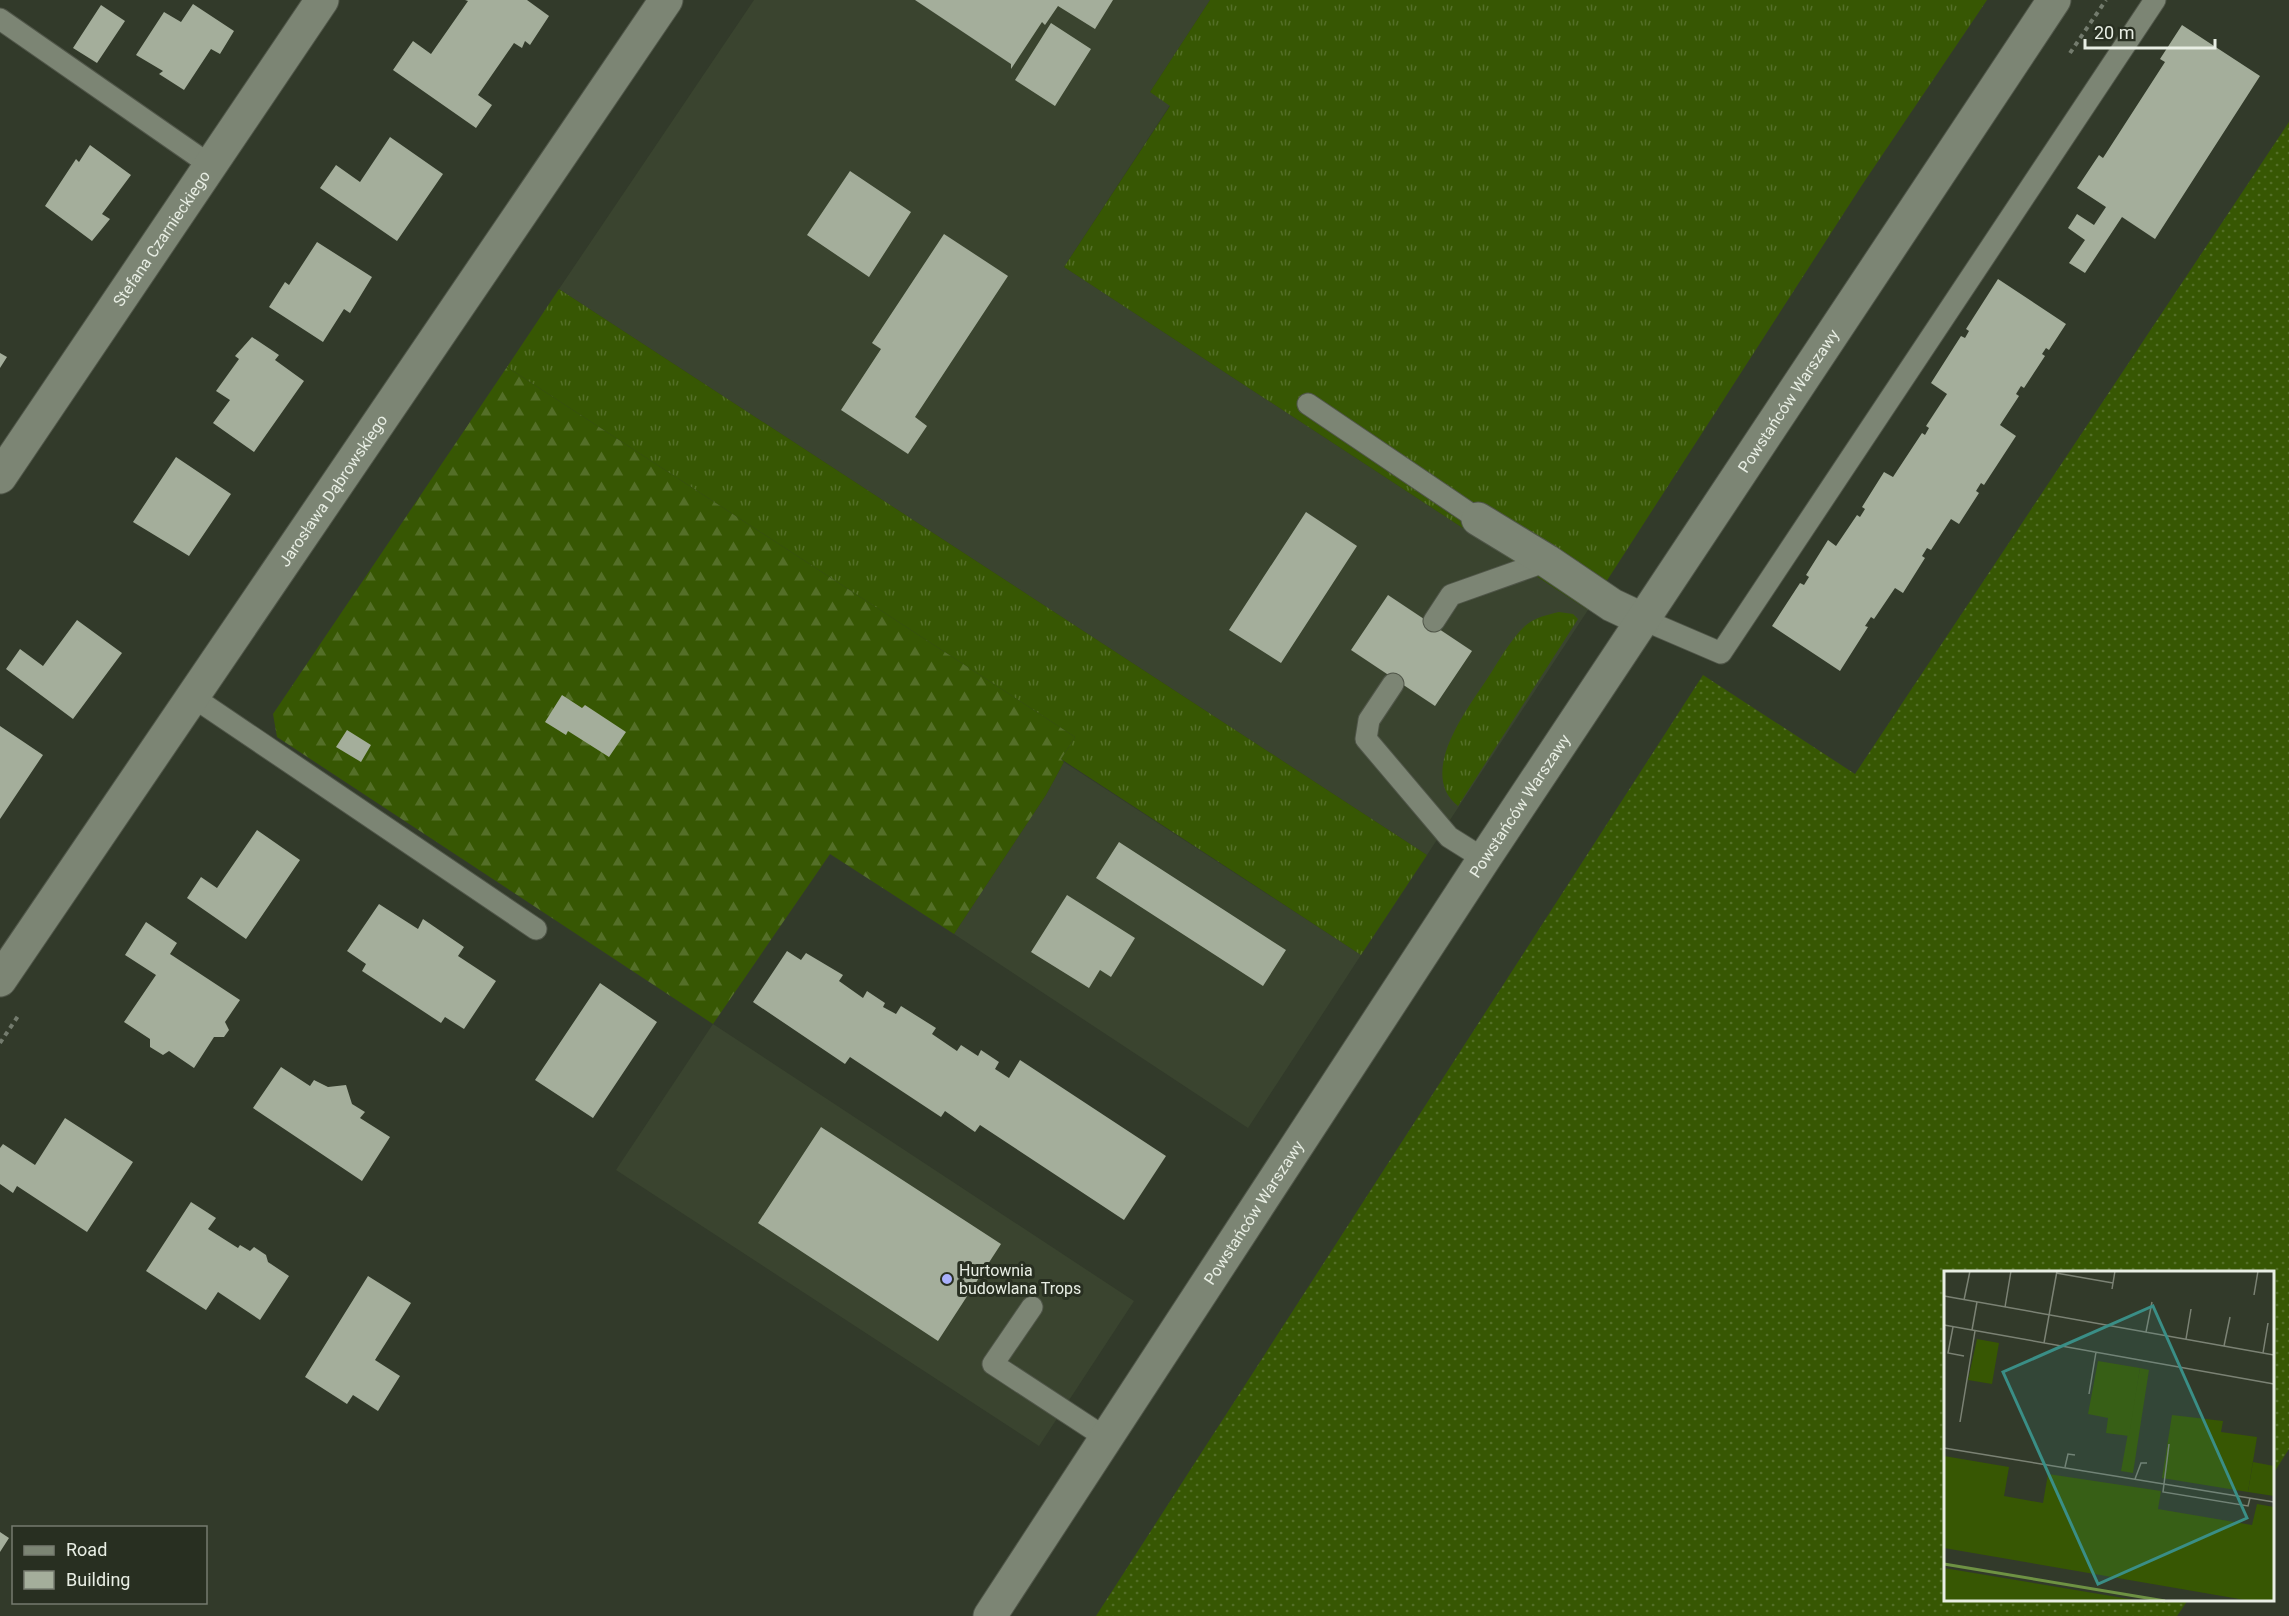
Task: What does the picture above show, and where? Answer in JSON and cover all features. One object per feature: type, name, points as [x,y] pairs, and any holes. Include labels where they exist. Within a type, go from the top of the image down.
[{"type":"street","name":"Stefana Czarnieckiego","points":[[0,477],[322,0]]},
{"type":"street","name":"Jarosława Dąbrowskiego","points":[[0,980],[666,0]]},
{"type":"street","name":"Powstańców Warszawy","points":[[990,1616],[1484,859],[2054,0]]},
{"type":"street","points":[[1478,519],[1547,561],[1612,605],[1644,620]]},
{"type":"lane","points":[[1644,620],[1721,653],[2155,0]]},
{"type":"lane","points":[[0,19],[210,165]]},
{"type":"lane","points":[[1308,404],[1478,519]]},
{"type":"lane","points":[[1434,621],[1451,595],[1547,561]]},
{"type":"lane","points":[[1393,684],[1369,720],[1366,739],[1449,837],[1484,859]]},
{"type":"lane","points":[[193,697],[536,929]]},
{"type":"lane","points":[[1032,1307],[993,1364],[1106,1438]]},
{"type":"shaded area","points":[[754,0],[1210,0],[1150,92],[1170,105],[1064,267],[1588,610],[1427,855],[559,289]]},
{"type":"shaded area","points":[[1064,762],[1361,955],[1248,1128],[954,934],[1046,795]]},
{"type":"shaded area","points":[[713,1024],[1134,1301],[1039,1446],[616,1170]]},
{"type":"green space","points":[[1210,0],[1987,0],[1862,185],[1588,610],[1064,267],[1170,106],[1150,92]]},
{"type":"green space","points":[[2289,122],[2289,1449],[2274,1472],[2274,1271],[1944,1271],[1944,1601],[2187,1601],[2177,1616],[1096,1616],[1703,675],[1855,774]]},
{"type":"green space","points":[[559,289],[1427,855],[1361,955],[1061,759],[1075,737],[507,367]]},
{"type":"green space","points":[[507,367],[1075,737],[1061,759],[1064,762],[1046,795],[954,934],[830,854],[713,1024],[277,737],[273,714]]},
{"type":"green space","points":[[1559,612],[1573,614],[1578,619],[1458,806],[1447,792],[1442,777],[1444,759],[1458,724],[1505,651],[1525,626],[1533,620]]},
{"type":"building","points":[[465,0],[527,0],[549,16],[530,45],[525,41],[522,48],[514,43],[478,95],[492,105],[476,128],[393,70],[413,41],[431,54],[468,1]]},
{"type":"building","points":[[915,0],[1113,0],[1095,29],[1058,6],[1045,25],[1042,22],[1011,69],[1011,64]]},
{"type":"building","points":[[193,4],[234,31],[220,54],[211,49],[184,90],[159,74],[163,71],[136,55],[164,12],[181,22]]},
{"type":"building","points":[[101,5],[125,21],[97,63],[73,48]]},
{"type":"building","points":[[1051,23],[1091,49],[1055,106],[1015,80]]},
{"type":"building","points":[[2182,25],[2260,76],[2155,239],[2122,217],[2085,273],[2069,263],[2085,240],[2068,228],[2077,214],[2094,225],[2106,207],[2077,188],[2099,155],[2103,158],[2165,62],[2160,59]]},
{"type":"building","points":[[390,137],[443,174],[397,241],[320,188],[336,165],[360,182]]},
{"type":"building","points":[[90,145],[131,175],[102,214],[110,219],[92,241],[45,206],[76,159],[79,162]]},
{"type":"building","points":[[850,171],[911,212],[869,277],[807,235]]},
{"type":"building","points":[[944,234],[1008,276],[915,417],[927,426],[908,454],[841,410],[881,349],[872,343]]},
{"type":"building","points":[[317,242],[372,277],[350,313],[344,309],[323,342],[269,307],[285,282],[289,285]]},
{"type":"building","points":[[1998,279],[2066,324],[2049,350],[2046,348],[2042,354],[2045,356],[2024,388],[2021,386],[2016,394],[2019,396],[2000,425],[2016,436],[1984,485],[1981,483],[1976,491],[1979,493],[1959,524],[1951,519],[1931,550],[1927,548],[1922,556],[1925,558],[1903,593],[1895,588],[1874,619],[1871,617],[1865,626],[1868,627],[1840,671],[1772,626],[1800,583],[1804,585],[1809,577],[1806,575],[1828,540],[1836,546],[1857,515],[1860,517],[1865,509],[1862,507],[1884,472],[1893,477],[1922,433],[1925,435],[1929,428],[1926,426],[1947,394],[1931,383],[1961,336],[1965,338],[1969,331],[1966,329]]},
{"type":"building","points":[[252,337],[279,355],[275,360],[304,381],[254,452],[213,423],[230,400],[216,391],[239,359],[235,356]]},
{"type":"building","points":[[0,353],[7,357],[0,368]]},
{"type":"building","points":[[176,457],[231,494],[189,556],[133,522]]},
{"type":"building","points":[[1306,512],[1357,546],[1281,663],[1229,630]]},
{"type":"building","points":[[1388,595],[1472,651],[1435,706],[1351,650]]},
{"type":"building","points":[[77,620],[122,653],[73,719],[6,669],[20,649],[43,666]]},
{"type":"building","points":[[562,695],[582,708],[585,705],[626,732],[609,757],[568,731],[566,735],[545,722]]},
{"type":"building","points":[[0,726],[43,755],[0,819]]},
{"type":"building","points":[[347,730],[371,745],[361,762],[336,747]]},
{"type":"building","points":[[257,830],[300,860],[246,939],[187,898],[201,877],[217,888]]},
{"type":"building","points":[[1119,842],[1286,950],[1263,986],[1096,878]]},
{"type":"building","points":[[1067,895],[1135,938],[1111,977],[1100,970],[1089,988],[1031,952]]},
{"type":"building","points":[[379,904],[418,929],[423,919],[464,947],[458,956],[496,981],[464,1029],[445,1017],[441,1023],[362,971],[366,964],[347,951]]},
{"type":"building","points":[[146,922],[177,943],[170,954],[240,1000],[225,1022],[229,1030],[224,1037],[214,1037],[194,1068],[169,1051],[163,1055],[150,1047],[150,1039],[124,1022],[156,975],[125,955]]},
{"type":"building","points":[[787,951],[801,960],[806,953],[843,975],[839,981],[863,998],[867,991],[885,1003],[883,1007],[896,1014],[901,1006],[936,1028],[932,1034],[957,1051],[961,1045],[978,1056],[981,1050],[999,1062],[995,1069],[1009,1078],[1020,1060],[1166,1156],[1124,1220],[980,1125],[975,1132],[945,1111],[941,1117],[850,1057],[845,1064],[753,1002]]},
{"type":"building","points":[[600,983],[657,1022],[593,1118],[535,1080]]},
{"type":"building","points":[[281,1067],[310,1086],[314,1080],[328,1087],[346,1085],[352,1104],[365,1112],[360,1118],[390,1137],[362,1181],[253,1108]]},
{"type":"building","points":[[65,1118],[133,1162],[87,1232],[17,1186],[13,1193],[0,1184],[0,1148],[3,1144],[35,1165]]},
{"type":"building","points":[[821,1127],[1001,1244],[938,1341],[758,1223]]},
{"type":"building","points":[[191,1202],[216,1218],[208,1229],[238,1248],[240,1245],[250,1251],[254,1247],[266,1255],[268,1262],[289,1276],[260,1320],[218,1292],[206,1310],[146,1271]]},
{"type":"building","points":[[368,1276],[411,1303],[375,1360],[400,1376],[378,1411],[353,1395],[347,1404],[305,1377]]},
{"type":"building","points":[[0,1532],[9,1538],[0,1552]]},
{"type":"place","name":"Hurtownia budowlana Trops","points":[[947,1279]]}]
